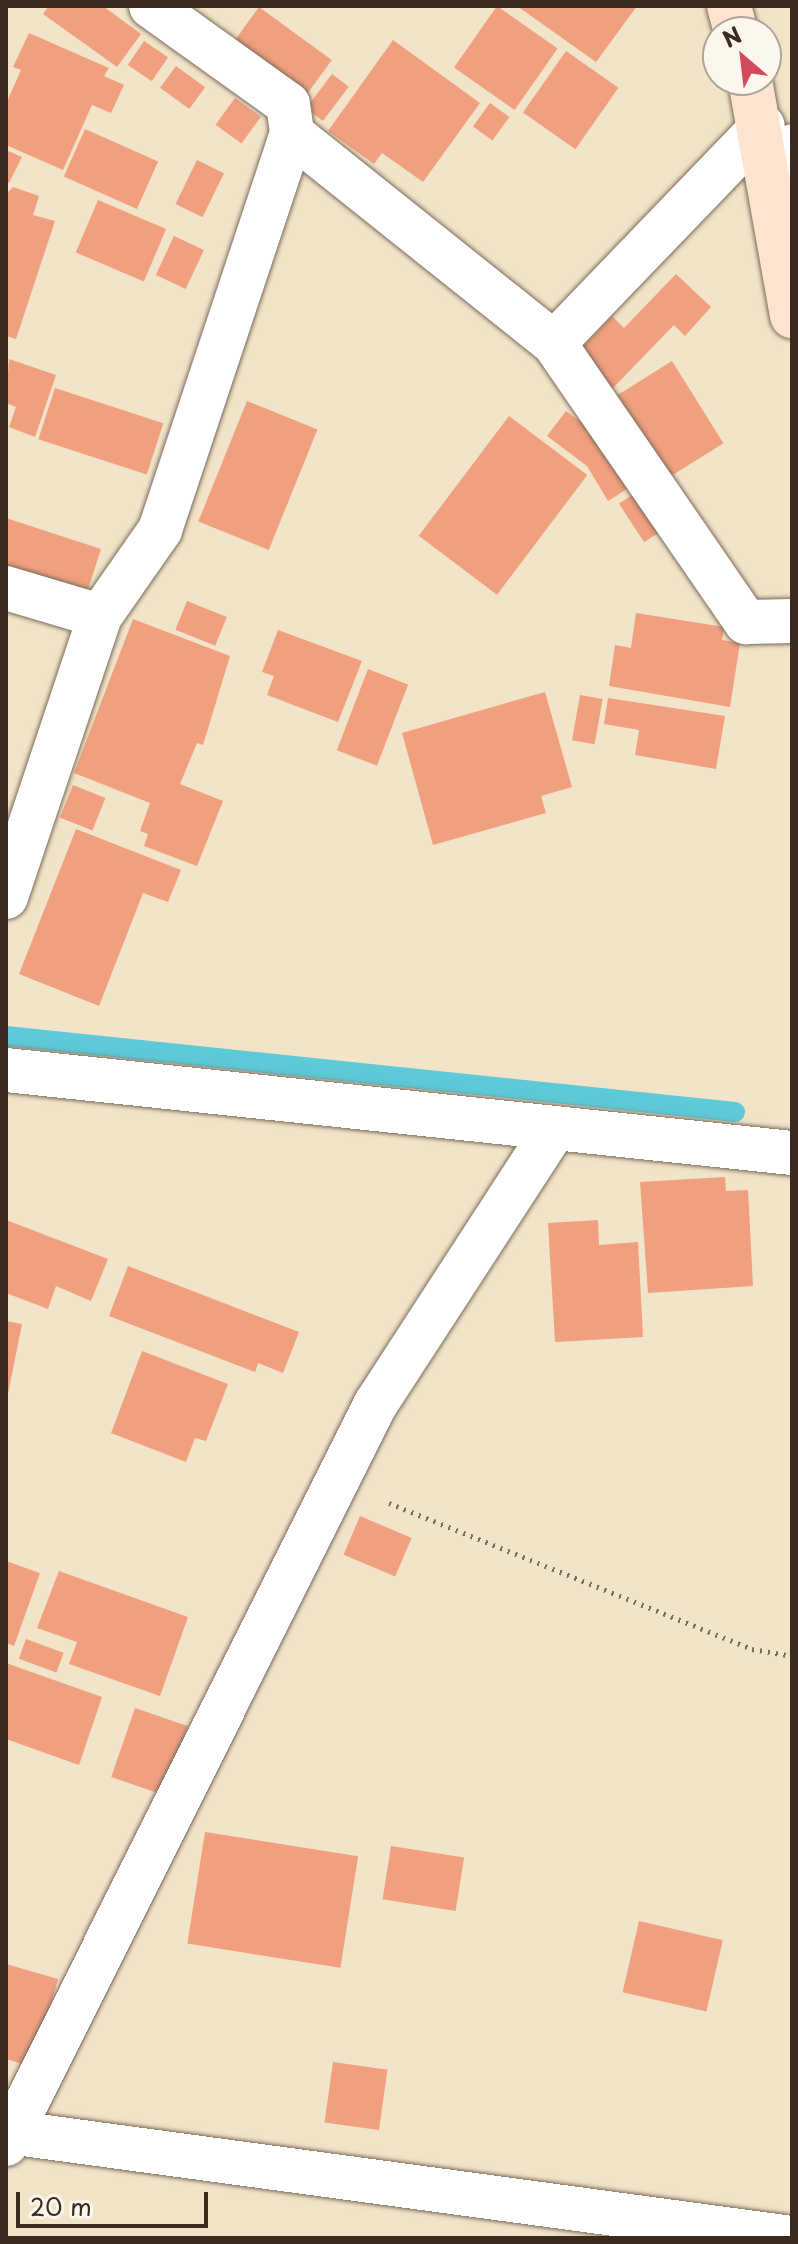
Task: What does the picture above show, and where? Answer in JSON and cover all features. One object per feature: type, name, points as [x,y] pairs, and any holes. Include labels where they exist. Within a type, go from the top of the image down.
[{"type":"main road","points":[[756,96],[775,146],[792,316]]},
{"type":"street","points":[[6,897],[100,616],[160,530],[292,134],[288,104],[151,6]]},
{"type":"street","points":[[292,134],[554,343],[746,622],[792,621]]},
{"type":"street","points":[[554,343],[775,146]]},
{"type":"street","points":[[6,588],[100,616]]},
{"type":"street","points":[[6,1070],[552,1132],[792,1153]]},
{"type":"street","points":[[552,1132],[375,1405],[9,2138],[792,2238]]},
{"type":"path","points":[[336,1481],[752,1649],[792,1656]]},
{"type":"building","points":[[49,6],[103,6],[141,34],[117,67],[43,14]]},
{"type":"building","points":[[497,6],[558,48],[515,110],[454,67]]},
{"type":"building","points":[[517,6],[637,6],[596,62]]},
{"type":"building","points":[[259,7],[332,60],[301,102],[228,49]]},
{"type":"building","points":[[29,33],[109,68],[104,76],[124,85],[111,113],[92,105],[63,170],[6,145],[6,104],[21,70],[13,67]]},
{"type":"building","points":[[393,40],[480,103],[423,182],[382,153],[374,164],[328,131]]},
{"type":"building","points":[[144,41],[168,57],[152,81],[128,65]]},
{"type":"building","points":[[566,51],[618,88],[575,149],[523,112]]},
{"type":"building","points":[[176,66],[205,87],[189,109],[160,88]]},
{"type":"building","points":[[332,74],[349,87],[323,121],[306,108]]},
{"type":"building","points":[[235,98],[261,117],[241,144],[216,125]]},
{"type":"building","points":[[490,103],[509,117],[492,141],[473,126]]},
{"type":"building","points":[[85,129],[158,162],[137,209],[64,177]]},
{"type":"building","points":[[6,150],[22,157],[9,183],[6,181]]},
{"type":"building","points":[[197,160],[224,173],[202,217],[176,204]]},
{"type":"building","points":[[13,187],[39,196],[33,215],[55,221],[16,339],[6,336],[6,194]]},
{"type":"building","points":[[98,200],[166,229],[144,281],[76,252]]},
{"type":"building","points":[[174,236],[204,250],[186,289],[156,275]]},
{"type":"building","points":[[676,274],[711,307],[685,336],[674,325],[611,390],[575,355],[612,316],[624,328]]},
{"type":"building","points":[[9,359],[56,375],[35,437],[9,427],[16,407],[6,403]]},
{"type":"building","points":[[672,361],[723,443],[661,482],[610,400]]},
{"type":"building","points":[[55,388],[163,423],[147,475],[38,439]]},
{"type":"building","points":[[247,401],[317,429],[269,550],[198,522]]},
{"type":"building","points":[[566,411],[610,444],[635,484],[608,501],[587,466],[547,436]]},
{"type":"building","points":[[509,416],[587,475],[497,595],[419,536]]},
{"type":"building","points":[[640,490],[665,529],[644,542],[619,504]]},
{"type":"building","points":[[6,518],[101,549],[83,605],[6,579]]},
{"type":"building","points":[[187,601],[227,617],[215,646],[175,630]]},
{"type":"building","points":[[636,613],[724,627],[722,640],[740,643],[730,707],[609,686],[615,645],[631,648]]},
{"type":"building","points":[[133,619],[230,656],[203,745],[197,743],[180,784],[223,801],[197,866],[144,846],[148,834],[140,831],[150,803],[74,773]]},
{"type":"building","points":[[278,630],[362,661],[338,722],[267,695],[274,676],[262,672]]},
{"type":"building","points":[[368,669],[408,684],[377,766],[337,750]]},
{"type":"building","points":[[545,692],[572,787],[541,796],[546,813],[433,845],[402,733]]},
{"type":"building","points":[[580,695],[603,699],[595,744],[572,740]]},
{"type":"building","points":[[608,698],[725,716],[716,769],[635,755],[639,730],[604,724]]},
{"type":"building","points":[[73,785],[105,798],[92,831],[60,817]]},
{"type":"building","points":[[76,829],[181,870],[168,902],[143,893],[99,1006],[19,974]]},
{"type":"building","points":[[725,1177],[726,1191],[748,1190],[753,1286],[648,1293],[640,1182]]},
{"type":"building","points":[[6,1220],[108,1259],[91,1301],[56,1286],[48,1309],[6,1293]]},
{"type":"building","points":[[598,1220],[599,1245],[638,1242],[643,1337],[555,1342],[548,1223]]},
{"type":"building","points":[[128,1266],[299,1332],[283,1373],[258,1363],[255,1372],[109,1316]]},
{"type":"building","points":[[6,1321],[22,1324],[7,1399],[6,1399]]},
{"type":"building","points":[[142,1351],[228,1384],[206,1441],[195,1438],[186,1462],[111,1433]]},
{"type":"building","points":[[360,1516],[412,1538],[395,1577],[344,1555]]},
{"type":"building","points":[[6,1561],[40,1573],[14,1646],[6,1643]]},
{"type":"building","points":[[59,1571],[188,1617],[160,1696],[69,1664],[77,1642],[37,1628]]},
{"type":"building","points":[[26,1639],[64,1653],[56,1672],[19,1659]]},
{"type":"building","points":[[6,1663],[102,1697],[79,1765],[6,1739]]},
{"type":"building","points":[[135,1708],[188,1726],[164,1795],[111,1777]]},
{"type":"building","points":[[205,1832],[358,1856],[340,1968],[187,1944]]},
{"type":"building","points":[[391,1846],[464,1858],[456,1911],[383,1899]]},
{"type":"building","points":[[639,1921],[723,1940],[706,2011],[623,1992]]},
{"type":"building","points":[[6,1964],[58,1979],[33,2067],[6,2059]]},
{"type":"building","points":[[333,2062],[387,2070],[379,2130],[325,2122]]},
{"type":"waterway","points":[[6,1036],[735,1112]]}]
